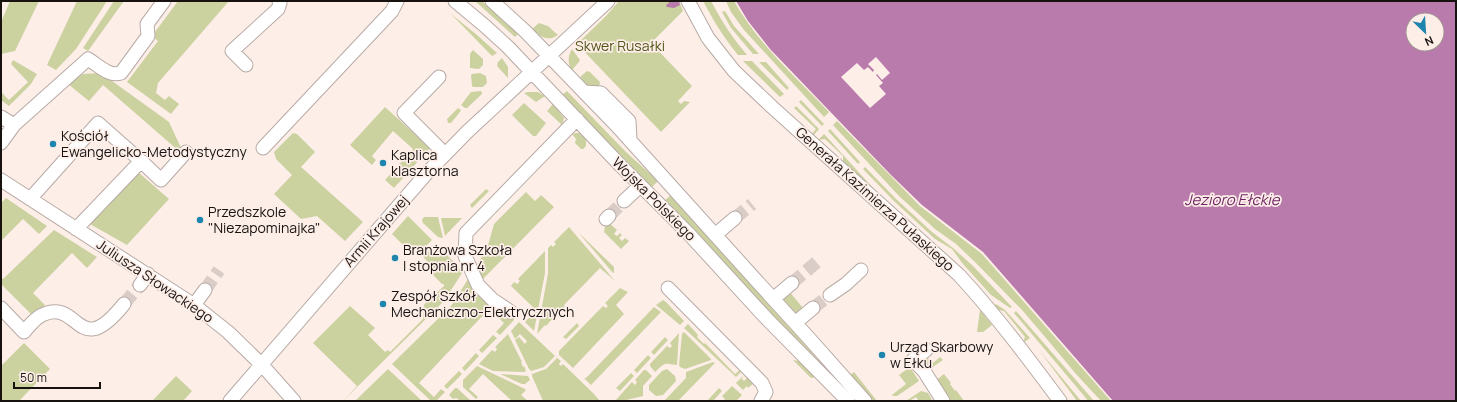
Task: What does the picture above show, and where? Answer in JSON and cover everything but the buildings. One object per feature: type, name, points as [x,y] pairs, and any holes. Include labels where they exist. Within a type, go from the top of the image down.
[{"type":"street","points":[[1,143],[14,126],[88,59],[110,74],[121,73],[148,36],[147,24],[164,1]]},
{"type":"street","points":[[246,65],[232,51],[278,9],[280,3],[279,1]]},
{"type":"street","points":[[263,148],[392,12],[396,1]]},
{"type":"street","name":"Wojska Polskiego","points":[[455,1],[486,26],[532,72],[640,186],[688,233],[766,318],[849,398],[864,401]]},
{"type":"street","name":"Wojska Polskiego","points":[[492,1],[549,56],[630,140],[795,323],[849,398]]},
{"type":"street","name":"Armii Krajowej","points":[[230,401],[426,174],[445,154],[608,1]]},
{"type":"street","name":"Generała Kazimierza Pułaskiego","points":[[688,1],[708,38],[734,71],[960,275],[982,299],[1060,401]]},
{"type":"street","points":[[438,76],[404,113],[445,154]]},
{"type":"street","points":[[1,116],[14,126]]},
{"type":"street","points":[[512,312],[493,300],[478,285],[465,256],[466,233],[577,119]]},
{"type":"street","points":[[30,199],[98,123],[161,180],[186,152]]},
{"type":"street","points":[[76,229],[141,161]]},
{"type":"street","name":"Juliusza Słowackiego","points":[[1,180],[194,305],[228,332],[262,365],[294,401]]},
{"type":"street","points":[[624,202],[640,186]]},
{"type":"street","points":[[715,235],[735,218]]},
{"type":"street","points":[[830,295],[846,284],[861,270]]},
{"type":"street","points":[[140,285],[148,274]]},
{"type":"street","points":[[773,299],[792,283]]},
{"type":"street","points":[[668,288],[762,383],[766,392],[762,401]]},
{"type":"street","points":[[194,305],[205,290]]},
{"type":"street","points":[[1,308],[24,332],[40,316],[56,311],[63,312],[83,328],[88,330],[105,325],[124,304]]},
{"type":"street","points":[[795,323],[813,308]]},
{"type":"street","points":[[926,350],[913,360],[924,371],[943,401]]},
{"type":"green space","points":[[10,1],[39,1],[15,51],[1,54],[1,22]]},
{"type":"green space","points":[[77,1],[107,1],[76,49],[56,70],[47,65]]},
{"type":"green space","points":[[114,1],[124,1],[88,51],[83,48]]},
{"type":"green space","points":[[178,1],[229,1],[158,83],[156,93],[165,100],[169,96],[179,104],[171,114],[127,82],[158,41],[152,36]]},
{"type":"green space","points":[[475,1],[482,1],[518,34],[515,37]]},
{"type":"green space","name":"Skwer Rusałki","points":[[619,1],[679,1],[683,11],[651,43],[692,86],[678,101],[681,104],[684,101],[690,102],[661,132],[577,44]]},
{"type":"green space","points":[[703,1],[711,1],[719,16],[747,55],[738,55],[719,29]]},
{"type":"green space","points":[[726,1],[734,1],[754,32],[829,112],[824,117],[744,30],[731,12]]},
{"type":"green space","points":[[725,11],[734,26],[759,54],[753,54],[731,28],[722,12]]},
{"type":"green space","points":[[451,14],[477,35],[497,53],[492,56]]},
{"type":"green space","points":[[539,23],[548,26],[558,35],[551,38],[544,38],[532,29]]},
{"type":"green space","points":[[572,49],[580,60],[572,70],[569,65],[569,60]]},
{"type":"green space","points":[[473,50],[483,59],[483,65],[479,69],[470,68],[470,54]]},
{"type":"green space","points":[[502,58],[508,67],[508,78],[497,66],[498,62]]},
{"type":"green space","points":[[13,60],[37,74],[31,84],[9,106],[1,100],[1,92],[9,100],[28,82],[11,64]]},
{"type":"green space","points":[[743,61],[752,61],[784,94],[780,97]]},
{"type":"green space","points":[[759,62],[766,62],[789,88],[787,90]]},
{"type":"green space","points":[[587,71],[600,82],[599,88],[589,87],[580,77]]},
{"type":"green space","points":[[101,73],[169,122],[182,150],[180,152],[103,85],[89,101],[68,84],[83,74]]},
{"type":"green space","points":[[480,73],[486,76],[487,83],[483,87],[473,87],[471,75]]},
{"type":"green space","points":[[481,91],[482,94],[467,108],[461,105],[471,92]]},
{"type":"green space","points":[[567,91],[626,152],[658,181],[652,187],[562,95]]},
{"type":"green space","points":[[538,92],[545,96],[536,102],[524,93]]},
{"type":"green space","points":[[801,100],[824,124],[822,126],[799,102]]},
{"type":"green space","points":[[524,103],[546,123],[536,136],[533,136],[512,115]]},
{"type":"green space","points":[[553,104],[564,118],[562,125],[547,111]]},
{"type":"green space","points":[[796,106],[819,129],[813,136],[811,135],[816,129],[794,108]]},
{"type":"green space","points":[[385,107],[430,148],[394,188],[385,180],[413,149],[393,131],[372,156],[376,160],[372,165],[350,145]]},
{"type":"green space","points":[[458,108],[461,110],[460,112],[451,123],[448,123],[447,119]]},
{"type":"green space","points":[[837,121],[920,206],[982,254],[1111,401],[1101,401],[1022,310],[976,263],[956,244],[935,229],[899,196],[833,125]]},
{"type":"green space","points":[[830,129],[860,162],[858,164],[828,131]]},
{"type":"green space","points":[[293,133],[297,134],[315,152],[301,167],[363,222],[345,241],[317,216],[301,219],[274,194],[292,175],[276,159],[274,152]]},
{"type":"green space","points":[[579,133],[586,139],[586,146],[583,149],[575,143],[576,139],[572,134]]},
{"type":"green space","points":[[824,134],[883,199],[843,163],[843,156],[825,139],[818,140]]},
{"type":"green space","points":[[865,167],[896,199],[932,232],[973,266],[1012,307],[1010,308],[991,295],[963,264],[952,249],[935,239],[894,201],[863,169]]},
{"type":"green space","points":[[138,172],[169,199],[127,245],[88,223]]},
{"type":"green space","points":[[486,189],[489,191],[472,208],[470,205]]},
{"type":"green space","points":[[526,192],[535,201],[541,195],[554,207],[482,280],[477,264],[487,249],[494,224]]},
{"type":"green space","points":[[671,195],[734,266],[824,366],[664,201]]},
{"type":"green space","points":[[6,198],[47,226],[39,234],[23,219],[1,241],[1,203]]},
{"type":"green space","points":[[408,216],[432,240],[419,253],[412,246],[408,250],[392,234]]},
{"type":"green space","points":[[424,217],[438,217],[443,238],[438,237],[423,223],[422,220]]},
{"type":"green space","points":[[441,218],[462,218],[445,236]]},
{"type":"green space","points":[[608,222],[617,230],[614,234],[617,236],[620,233],[622,235],[619,238],[622,241],[625,238],[629,241],[621,249],[604,232],[605,226]]},
{"type":"green space","points":[[569,227],[615,281],[600,268],[537,334],[548,273],[548,248],[551,245],[553,247],[556,244],[554,242]]},
{"type":"green space","points":[[54,230],[97,257],[87,268],[72,253],[33,293],[45,305],[33,316],[1,284],[1,277],[3,279]]},
{"type":"green space","points":[[578,232],[614,267],[614,273],[613,273]]},
{"type":"green space","points":[[436,244],[457,265],[462,273],[444,301],[343,401],[357,386],[313,343],[350,306],[375,328],[368,335],[385,352],[388,350],[390,352],[423,319],[424,305],[428,300],[430,301],[430,299],[444,286],[444,284],[442,284],[426,268],[430,264],[423,257]]},
{"type":"green space","points":[[545,251],[545,273],[534,331],[525,322],[536,310],[511,286],[514,282],[517,284],[520,281],[518,279]]},
{"type":"green space","points":[[470,276],[513,317],[514,320],[500,335],[496,332],[504,323],[489,309],[419,383],[434,397],[441,389],[445,392],[436,401],[431,401],[392,364],[451,306]]},
{"type":"green space","points":[[620,288],[628,292],[616,305],[624,314],[573,368],[559,355],[559,351],[603,306],[606,308],[608,306],[605,303]]},
{"type":"green space","points":[[788,290],[803,308],[796,314],[782,299]]},
{"type":"green space","points":[[663,300],[684,321],[680,325],[656,305]]},
{"type":"green space","points":[[996,304],[1005,310],[1030,338],[1023,343],[1025,337],[1004,311],[997,310],[994,306]]},
{"type":"green space","points":[[654,307],[661,312],[591,385],[584,378],[586,378]]},
{"type":"green space","points":[[980,310],[992,325],[983,332],[977,332]]},
{"type":"green space","points":[[1016,311],[1094,401],[1088,401],[1014,313]]},
{"type":"green space","points":[[519,322],[555,356],[544,367],[531,371],[529,369],[515,340],[519,337],[525,344],[527,341],[520,334],[515,339],[511,331]]},
{"type":"green space","points":[[577,323],[579,326],[566,339],[563,337]]},
{"type":"green space","points":[[688,324],[698,335],[697,337],[704,344],[705,343],[735,374],[740,370],[743,370],[736,377],[684,328]]},
{"type":"green space","points":[[684,332],[711,360],[685,369],[680,367],[682,334]]},
{"type":"green space","points":[[679,333],[677,365],[665,364],[655,372],[650,364],[667,346],[670,348],[672,346],[670,343]]},
{"type":"green space","points":[[508,334],[526,371],[493,371],[479,364],[492,350],[495,352],[497,349],[495,347]]},
{"type":"green space","points":[[493,335],[497,338],[482,353],[479,350]]},
{"type":"green space","points":[[665,337],[668,340],[654,355],[651,352]]},
{"type":"green space","points":[[24,343],[50,369],[19,401],[1,401],[1,366]]},
{"type":"green space","points":[[1039,350],[1081,401],[1077,401]]},
{"type":"green space","points":[[476,353],[479,356],[465,371],[462,368]]},
{"type":"green space","points":[[648,355],[651,358],[637,373],[634,370]]},
{"type":"green space","points":[[926,356],[933,363],[940,357],[943,360],[934,366],[930,373],[920,362]]},
{"type":"green space","points":[[557,358],[561,361],[559,364],[561,366],[563,364],[600,401],[543,401],[532,374],[546,369]]},
{"type":"green space","points":[[793,360],[799,361],[816,377],[811,378]]},
{"type":"green space","points":[[713,362],[715,363],[678,401],[664,401],[686,378],[686,372]]},
{"type":"green space","points":[[477,366],[525,389],[526,390],[521,395],[528,401],[512,401],[483,374],[469,389],[478,397],[476,399],[463,387],[463,380]]},
{"type":"green space","points":[[910,367],[919,381],[897,396],[893,396],[892,395],[906,384],[899,375]]},
{"type":"green space","points":[[388,369],[422,401],[355,401]]},
{"type":"green space","points":[[667,369],[675,376],[676,381],[663,395],[656,396],[649,390],[649,385],[662,371]]},
{"type":"green space","points":[[644,370],[652,376],[643,386],[643,396],[622,401],[615,401],[632,382],[635,385],[637,382],[635,380]]},
{"type":"green space","points":[[459,371],[462,374],[447,389],[444,386]]},
{"type":"green space","points":[[747,372],[757,382],[757,388],[753,384],[748,388],[747,386],[743,390],[736,383],[743,376],[742,379],[744,381],[747,378],[744,375]]},
{"type":"green space","points":[[854,372],[877,401],[872,401],[850,375]]},
{"type":"green space","points":[[631,373],[634,376],[620,391],[616,388]]},
{"type":"green space","points":[[500,374],[528,376],[530,380],[525,384],[522,384]]},
{"type":"green space","points":[[944,374],[955,391],[956,390],[964,401],[947,401],[935,381]]},
{"type":"green space","points":[[176,376],[192,391],[183,401],[152,401]]},
{"type":"green space","points":[[732,386],[742,395],[736,401],[723,401],[725,399],[722,396]]},
{"type":"green space","points":[[455,388],[457,388],[471,401],[461,401],[456,398],[453,399],[449,395]]},
{"type":"green space","points":[[719,388],[722,391],[713,401],[707,401]]},
{"type":"green space","points":[[921,391],[928,393],[932,400],[919,401],[916,397],[906,401]]},
{"type":"water","points":[[668,1],[679,1],[680,5],[674,8],[667,7],[666,5],[669,3]]},
{"type":"water","name":"Jezioro Ełckie","points":[[736,1],[1456,1],[1456,401],[1113,401],[983,252],[922,205],[891,175],[770,49],[748,21]]},
{"type":"pier","points":[[876,57],[890,73],[882,80],[877,74],[876,75],[883,83],[879,86],[886,94],[870,108],[841,77],[857,63],[864,70],[868,67],[873,72],[874,70],[868,64]]},
{"type":"tunnel","points":[[609,216],[624,201]]},
{"type":"tunnel","points":[[735,218],[752,204]]},
{"type":"tunnel","points":[[792,283],[818,261]]},
{"type":"tunnel","points":[[205,290],[219,270]]},
{"type":"tunnel","points":[[124,304],[140,285]]},
{"type":"tunnel","points":[[813,308],[830,295]]},
{"type":"place","name":"Kościół Ewangelicko-Metodystyczny","points":[[53,144]]},
{"type":"place","name":"Kaplica klasztorna","points":[[383,163]]},
{"type":"place","name":"Przedszkole \"Niezapominajka\"","points":[[200,220]]},
{"type":"place","name":"Branżowa Szkoła I stopnia nr 4","points":[[395,258]]},
{"type":"place","name":"Zespół Szkół Mechaniczno-Elektrycznych","points":[[383,304]]},
{"type":"place","name":"Urząd Skarbowy w Ełku","points":[[882,355]]}]
